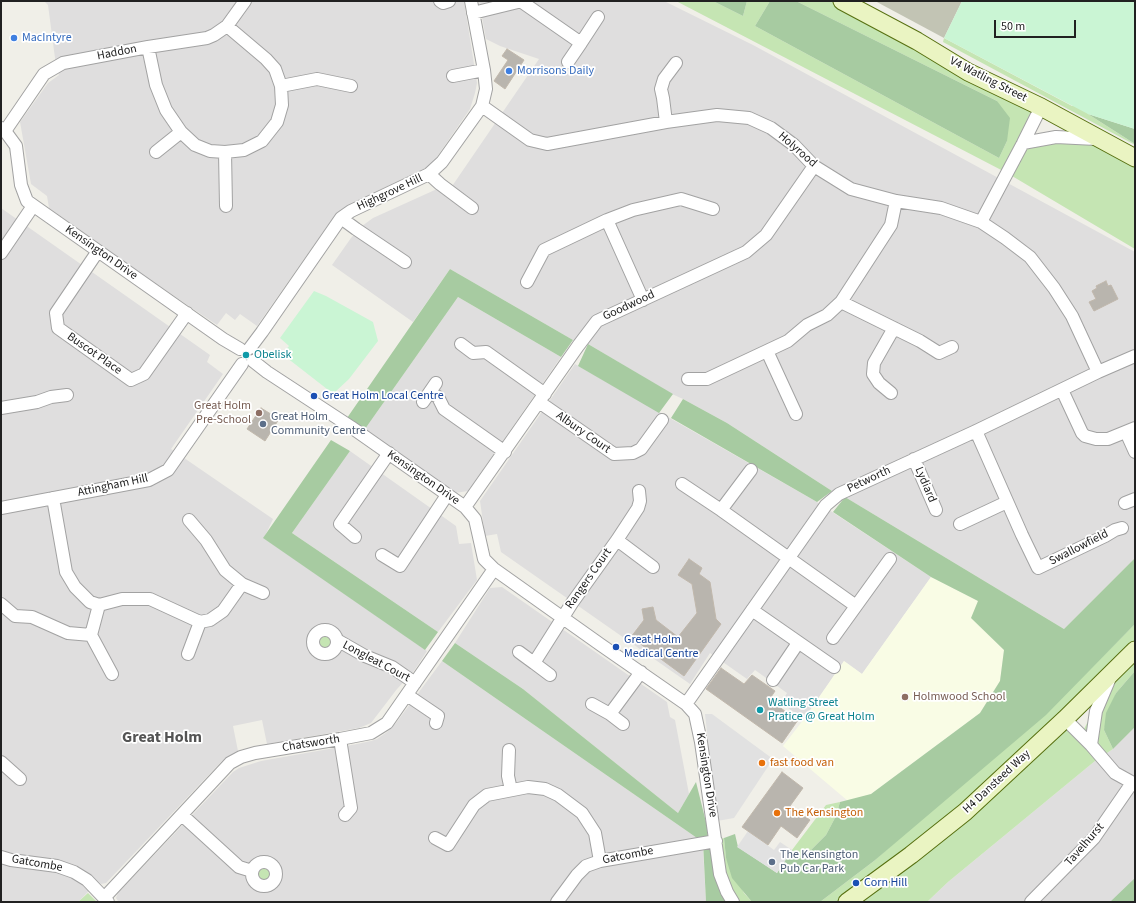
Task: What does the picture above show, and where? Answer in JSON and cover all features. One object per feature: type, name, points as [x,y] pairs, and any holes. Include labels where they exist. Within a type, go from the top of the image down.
[{"type":"street","name":"Haddon","points":[[3,130],[44,74],[63,63],[148,47],[207,38],[227,26],[245,1]]},
{"type":"street","points":[[440,1],[443,3],[449,1]]},
{"type":"street","points":[[472,7],[522,1],[581,43]]},
{"type":"street","name":"V4 Watling Street","points":[[842,1],[917,41],[968,72],[1041,107],[1135,158]]},
{"type":"street","name":"Highgrove Hill","points":[[245,348],[262,332],[341,218],[351,211],[430,174],[442,162],[482,106],[486,88],[472,7]]},
{"type":"street","points":[[568,62],[598,17]]},
{"type":"street","points":[[148,47],[156,85],[166,110],[181,132],[195,145],[210,151],[225,152],[244,150],[262,141],[277,122],[282,105],[280,86],[275,69],[266,59],[227,26]]},
{"type":"street","points":[[666,122],[661,89],[664,79],[676,64]]},
{"type":"street","points":[[453,76],[484,70]]},
{"type":"street","points":[[280,86],[316,79],[351,86]]},
{"type":"street","name":"Holyrood","points":[[482,106],[530,140],[547,144],[666,122],[717,115],[749,118],[772,128],[794,145],[814,166],[851,189],[896,201],[941,208],[981,222],[1005,238],[1030,257],[1054,288],[1072,316],[1098,372]]},
{"type":"street","points":[[981,222],[1041,107]]},
{"type":"street","name":"Kensington Drive","points":[[3,130],[16,146],[21,185],[27,201],[223,339],[245,348]]},
{"type":"street","points":[[156,152],[181,132]]},
{"type":"street","points":[[1023,143],[1056,137],[1099,139]]},
{"type":"street","points":[[225,152],[226,206]]},
{"type":"street","name":"Goodwood","points":[[466,507],[597,321],[746,252],[766,235],[814,166]]},
{"type":"street","points":[[430,174],[440,184],[472,208]]},
{"type":"street","points":[[527,282],[544,250],[607,220],[633,210],[681,199],[713,209]]},
{"type":"street","points":[[688,379],[707,379],[788,340],[807,325],[827,315],[841,302],[891,224],[896,201]]},
{"type":"street","points":[[1,253],[34,206]]},
{"type":"street","points":[[341,218],[405,262]]},
{"type":"street","points":[[607,220],[643,300]]},
{"type":"street","name":"Buscot Place","points":[[98,250],[56,313],[58,328],[131,380],[144,374],[187,313]]},
{"type":"street","points":[[841,302],[920,341],[939,353],[952,347]]},
{"type":"street","points":[[891,392],[879,383],[874,374],[874,363],[894,328]]},
{"type":"street","name":"Albury Court","points":[[461,344],[473,353],[486,352],[614,454],[633,453],[642,449],[662,420]]},
{"type":"street","points":[[245,348],[254,352],[255,358],[248,362]]},
{"type":"street","points":[[767,351],[796,414]]},
{"type":"street","name":"Petworth","points":[[686,704],[826,505],[839,494],[1098,372],[1135,357]]},
{"type":"street","name":"Kensington Drive","points":[[248,362],[267,372],[351,427],[466,507],[475,519],[484,559],[494,569],[686,704],[695,714],[702,742],[720,874],[727,892],[733,902]]},
{"type":"street","name":"Attingham Hill","points":[[1,508],[149,480],[168,470],[248,362]]},
{"type":"street","points":[[423,402],[433,388],[444,409],[505,452]]},
{"type":"street","points":[[1062,390],[1082,433],[1096,439],[1108,440],[1131,430],[1135,452]]},
{"type":"street","points":[[1,408],[67,395]]},
{"type":"street","name":"Swallowfield","points":[[976,430],[1007,502],[1038,568],[1115,530],[1122,528]]},
{"type":"street","points":[[354,537],[340,524],[389,453]]},
{"type":"street","name":"Lydiard","points":[[914,459],[936,510]]},
{"type":"street","points":[[721,510],[752,470]]},
{"type":"street","points":[[682,484],[856,606]]},
{"type":"street","name":"Rangers Court","points":[[563,618],[638,508],[640,501],[639,491]]},
{"type":"street","points":[[382,555],[400,566],[447,495]]},
{"type":"street","points":[[53,498],[66,572],[75,587],[90,602],[99,605],[122,599],[150,599],[200,622],[210,620],[223,611],[242,584]]},
{"type":"street","points":[[960,524],[1007,502]]},
{"type":"street","points":[[189,520],[206,540],[225,570],[242,584],[263,593]]},
{"type":"street","name":"Rangers Court","points":[[617,540],[653,568]]},
{"type":"street","points":[[833,638],[890,559]]},
{"type":"street","name":"Chatsworth","points":[[106,900],[230,763],[241,757],[255,753],[340,740],[371,733],[387,723],[494,569]]},
{"type":"street","points":[[1,604],[15,616],[32,617],[68,633],[91,635]]},
{"type":"street","points":[[99,605],[91,635],[112,674]]},
{"type":"street","points":[[752,610],[834,667]]},
{"type":"street","points":[[534,663],[563,618]]},
{"type":"street","points":[[188,654],[200,622]]},
{"type":"street","name":"Longleat Court","points":[[337,640],[364,656],[392,667],[415,683]]},
{"type":"street","points":[[773,680],[798,643]]},
{"type":"street","name":"H4 Dansteed Way","points":[[847,902],[911,855],[965,812],[1065,719],[1135,650]]},
{"type":"street","points":[[519,652],[550,675]]},
{"type":"street","points":[[610,714],[641,672]]},
{"type":"street","points":[[1091,746],[1096,710],[1113,672]]},
{"type":"street","points":[[407,695],[440,718]]},
{"type":"street","points":[[592,704],[610,714],[623,724]]},
{"type":"street","points":[[1065,719],[1115,773],[1133,783]]},
{"type":"street","points":[[340,740],[353,811]]},
{"type":"street","points":[[509,750],[508,776],[510,790]]},
{"type":"street","points":[[1,762],[20,779]]},
{"type":"street","name":"Tavelhurst","points":[[1031,902],[1094,838],[1133,783]]},
{"type":"street","points":[[435,838],[448,845],[474,805],[487,795],[528,787],[545,789],[558,795],[582,813],[595,833],[600,861]]},
{"type":"street","points":[[182,815],[239,867],[252,871]]},
{"type":"street","name":"Gatcombe","points":[[557,902],[577,875],[586,866],[600,861],[716,841]]},
{"type":"street","name":"Gatcombe","points":[[1,857],[11,860],[57,866],[74,872],[87,880],[106,900]]},
{"type":"shaded area","points":[[44,1],[464,1],[477,83],[475,93],[470,109],[434,161],[428,167],[354,202],[336,215],[257,326],[240,314],[235,320],[226,313],[217,325],[49,208],[47,196],[31,184],[20,122],[48,83],[59,75],[55,58],[48,5]]},
{"type":"shaded area","points":[[479,1],[664,1],[753,45],[1135,252],[1135,558],[1064,629],[845,497],[832,491],[727,423],[672,394],[588,344],[573,340],[450,269],[413,322],[332,265],[351,238],[362,226],[373,218],[437,189],[446,195],[539,59],[500,46],[486,39]]},
{"type":"shaded area","points":[[875,1],[962,1],[944,38]]},
{"type":"shaded area","points":[[1,208],[210,355],[207,362],[223,374],[171,449],[273,519],[264,538],[427,651],[414,671],[397,689],[371,723],[359,728],[267,744],[262,720],[233,726],[238,751],[221,762],[106,883],[101,884],[98,882],[78,902],[1,902]]},
{"type":"shaded area","points":[[458,297],[561,357],[468,491],[455,493],[365,429]]},
{"type":"shaded area","points":[[575,364],[817,502],[931,577],[862,674],[844,661],[804,719],[781,703],[787,693],[755,670],[747,679],[710,653],[690,684],[501,552],[497,534],[485,536],[480,501]]},
{"type":"shaded area","points":[[350,451],[456,526],[459,544],[471,543],[477,580],[438,632],[292,533]]},
{"type":"shaded area","name":"Holmwood School","points":[[931,577],[978,601],[972,618],[1004,650],[1000,681],[980,713],[871,794],[848,801],[783,746],[804,719],[844,661],[862,674]]},
{"type":"shaded area","points":[[502,587],[667,702],[670,717],[675,720],[689,794],[678,813],[523,689],[455,643],[490,588]]},
{"type":"shaded area","points":[[442,661],[697,838],[703,849],[706,902],[118,901],[116,898],[118,893],[233,772],[239,768],[261,761],[377,739],[396,723]]},
{"type":"shaded area","points":[[705,714],[712,714],[773,759],[734,818],[717,821]]},
{"type":"shaded area","points":[[1135,727],[1135,902],[927,902],[948,882],[1095,761],[1113,749]]},
{"type":"shaded area","name":"The Kensington Pub Car Park","points":[[748,831],[774,850],[780,842],[792,850],[777,873],[737,847]]},
{"type":"green space","points":[[676,1],[713,1],[743,16],[747,1],[770,1],[755,26],[999,158],[1007,141],[997,101],[796,1],[842,1],[1041,107],[1023,143],[1099,139],[1135,158],[1135,249],[1007,173]]},
{"type":"green space","points":[[713,1],[747,1],[743,16]]},
{"type":"green space","points":[[770,1],[796,1],[997,101],[1010,118],[1007,141],[999,158],[755,26]]},
{"type":"green space","points":[[962,1],[1135,1],[1135,129],[1088,114],[944,38]]},
{"type":"green space","points":[[944,38],[1072,106],[1083,100],[1088,114],[1135,145],[943,42]]},
{"type":"green space","points":[[1088,114],[1135,129],[1135,144]]},
{"type":"green space","points":[[450,269],[573,340],[561,357],[458,297],[365,429],[347,418]]},
{"type":"green space","points":[[314,291],[373,322],[378,341],[349,379],[334,393],[282,354],[289,346],[280,338]]},
{"type":"green space","points":[[588,344],[673,394],[659,413],[578,366]]},
{"type":"green space","points":[[683,399],[727,423],[832,491],[817,502],[671,418]]},
{"type":"green space","points":[[331,440],[350,451],[292,533],[438,632],[425,650],[263,538]]},
{"type":"green space","points":[[845,497],[1064,629],[1135,558],[1135,624],[1046,715],[874,861],[820,902],[752,902],[732,878],[726,858],[724,838],[735,834],[738,847],[777,873],[792,850],[802,859],[826,835],[836,816],[840,802],[871,794],[980,713],[1000,681],[1004,650],[971,618],[978,601],[931,577],[833,512]]},
{"type":"green space","points":[[1135,624],[1135,671],[1116,693],[1104,730],[1113,749],[1095,761],[948,882],[927,902],[820,902],[874,861],[1109,650]],"holes":[[[1112,674],[1081,735],[1065,719]]]},
{"type":"green space","points":[[325,635],[330,637],[332,642],[330,647],[325,649],[320,647],[318,642],[320,637]]},
{"type":"green space","points":[[455,643],[523,689],[678,813],[696,782],[707,826],[708,837],[697,838],[442,661]]},
{"type":"green space","points":[[1135,671],[1135,727],[1113,749],[1104,730],[1106,713],[1116,693]]},
{"type":"green space","points":[[840,802],[836,816],[826,835],[802,859],[792,850],[826,805]]},
{"type":"green space","points":[[724,838],[726,858],[744,893],[752,902],[733,902],[716,841]]},
{"type":"green space","points":[[716,841],[733,902],[706,902],[703,842]]},
{"type":"green space","points":[[266,868],[269,869],[269,879],[262,880],[259,879],[258,872],[259,869]]},
{"type":"green space","points":[[1135,878],[1135,902],[1110,902]]},
{"type":"green space","points":[[88,893],[97,902],[78,902]]},
{"type":"building","name":"Morrisons Daily","points":[[507,49],[524,60],[505,89],[494,81],[508,60],[502,56]]},
{"type":"building","points":[[1106,281],[1108,286],[1111,285],[1118,299],[1094,311],[1089,302],[1096,299],[1092,291],[1097,288],[1096,286]]},
{"type":"building","name":"Great Holm Community Centre","points":[[261,408],[279,419],[265,441],[247,429]]},
{"type":"building","points":[[689,559],[702,568],[699,574],[710,582],[716,619],[721,624],[684,676],[631,637],[644,620],[642,609],[653,607],[656,620],[678,637],[697,613],[692,584],[678,575]]},
{"type":"building","name":"Watling Street Pratice @ Great Holm","points":[[721,668],[744,684],[752,675],[775,691],[769,700],[798,720],[782,743],[706,689]]},
{"type":"building","name":"The Kensington","points":[[782,772],[803,788],[790,806],[810,820],[797,838],[781,826],[768,845],[742,827]]},
{"type":"place","name":"MacIntyre","points":[[14,38]]},
{"type":"place","name":"Morrisons Daily","points":[[509,71]]},
{"type":"place","name":"Obelisk","points":[[246,355]]},
{"type":"place","name":"Great Holm Local Centre","points":[[314,396]]},
{"type":"place","name":"Great Holm Pre-School","points":[[259,413]]},
{"type":"place","name":"Great Holm Community Centre","points":[[263,424]]},
{"type":"place","name":"Great Holm Medical Centre","points":[[616,647]]},
{"type":"place","name":"Holmwood School","points":[[905,697]]},
{"type":"place","name":"Watling Street Pratice @ Great Holm","points":[[760,710]]},
{"type":"place","name":"fast food van","points":[[762,763]]},
{"type":"place","name":"The Kensington","points":[[777,813]]},
{"type":"place","name":"The Kensington Pub Car Park","points":[[772,862]]},
{"type":"place","name":"Corn Hill","points":[[856,883]]},
{"type":"district","name":"Great Holm","points":[[162,738]]}]
